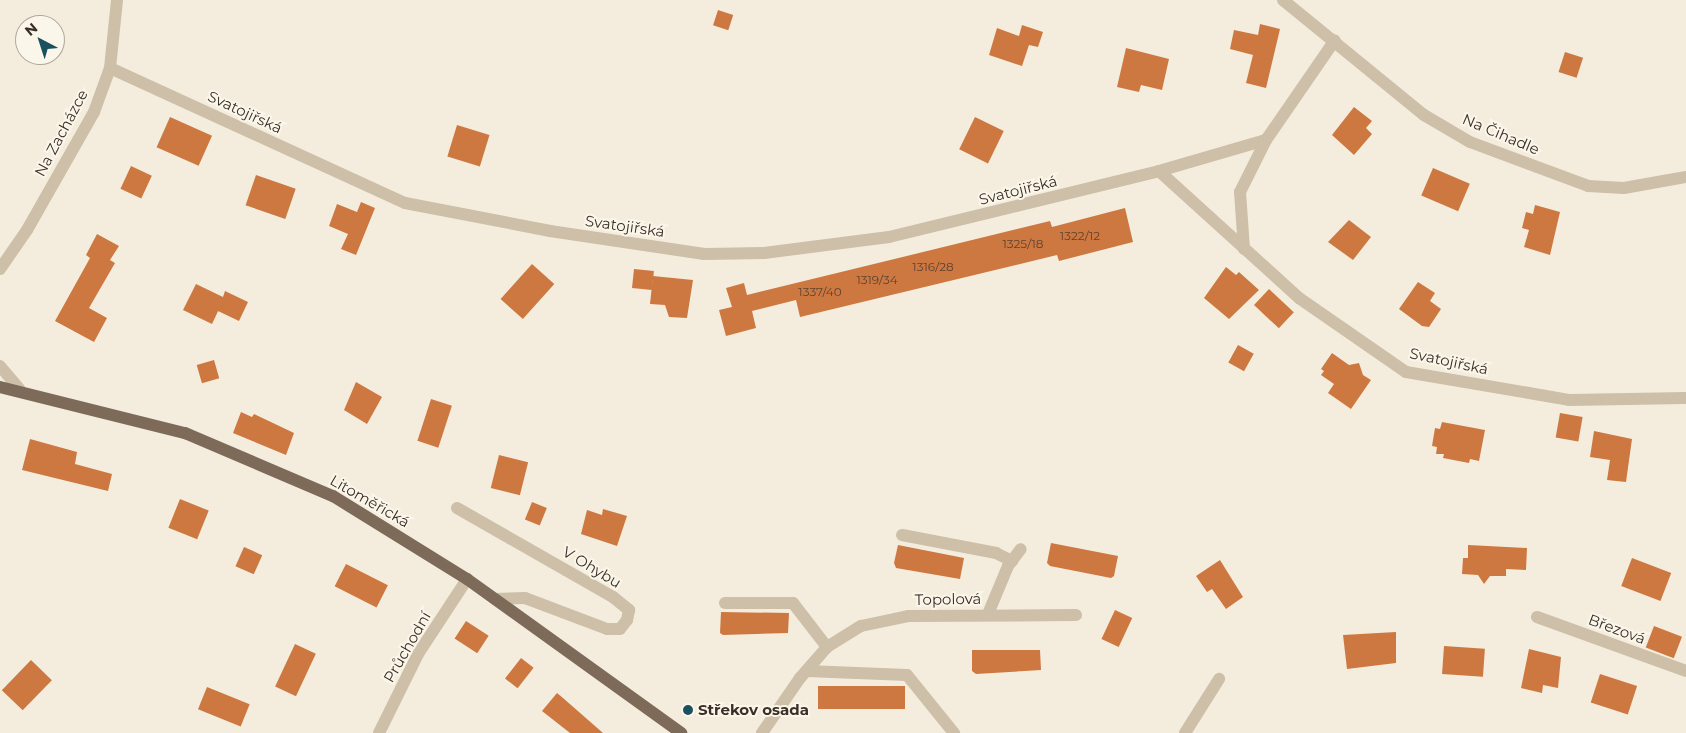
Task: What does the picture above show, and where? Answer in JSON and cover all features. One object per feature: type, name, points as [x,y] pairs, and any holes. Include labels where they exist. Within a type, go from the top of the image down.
[{"type":"main road","name":"Litoměřická","points":[[0,387],[19,389],[184,433],[258,462],[333,496],[467,579],[681,733]]},
{"type":"street","name":"Na Zacházce","points":[[0,269],[27,230],[94,112],[110,68],[117,0]]},
{"type":"street","name":"Na Čihadle","points":[[1283,0],[1336,40],[1424,115],[1470,142],[1588,186],[1624,188],[1686,177]]},
{"type":"street","points":[[1244,249],[1240,192],[1266,140],[1336,40]]},
{"type":"street","name":"Svatojiřská","points":[[110,68],[405,203],[550,232],[704,254],[764,252],[889,237],[1159,171],[1266,140]]},
{"type":"street","name":"Svatojiřská","points":[[1159,171],[1299,298],[1406,372],[1569,400],[1686,398]]},
{"type":"street","points":[[0,366],[19,389]]},
{"type":"street","name":"V Ohybu","points":[[457,508],[613,597],[628,610],[627,620],[620,629],[608,629],[525,598],[495,599]]},
{"type":"street","points":[[902,535],[996,553],[1012,561]]},
{"type":"street","points":[[988,614],[1012,561],[1022,549]]},
{"type":"street","name":"Průchodní","points":[[379,733],[418,654],[467,579]]},
{"type":"street","points":[[726,603],[793,603],[827,647]]},
{"type":"street","name":"Topolová","points":[[762,733],[827,647],[861,626],[908,616],[988,614],[1076,615]]},
{"type":"street","name":"Březová","points":[[1537,617],[1686,671]]},
{"type":"street","points":[[807,671],[907,675],[954,733]]},
{"type":"street","points":[[1185,733],[1219,679]]},
{"type":"building","points":[[718,10],[733,15],[728,30],[713,25]]},
{"type":"building","points":[[1260,24],[1280,29],[1266,88],[1246,83],[1253,55],[1230,49],[1234,30],[1258,35]]},
{"type":"building","points":[[1022,25],[1043,32],[1038,47],[1029,45],[1022,66],[989,55],[997,28],[1019,36]]},
{"type":"building","points":[[1126,48],[1169,59],[1162,90],[1141,85],[1139,92],[1117,87]]},
{"type":"building","points":[[1565,52],[1583,58],[1577,78],[1559,72]]},
{"type":"building","points":[[1354,107],[1372,121],[1366,128],[1372,134],[1354,155],[1332,135]]},
{"type":"building","points":[[170,117],[212,136],[199,166],[157,147]]},
{"type":"building","points":[[975,117],[1004,131],[988,163],[959,149]]},
{"type":"building","points":[[457,125],[490,135],[480,166],[447,157]]},
{"type":"building","points":[[131,166],[152,176],[141,198],[120,189]]},
{"type":"building","points":[[1433,168],[1470,184],[1458,211],[1421,196]]},
{"type":"building","points":[[256,175],[296,189],[285,219],[246,205]]},
{"type":"building","points":[[361,202],[375,208],[356,255],[341,249],[348,234],[329,226],[337,204],[357,212]]},
{"type":"building","points":[[1535,205],[1560,212],[1550,255],[1524,247],[1529,230],[1522,228],[1526,212],[1533,214]]},
{"type":"building","points":[[1125,208],[1133,242],[1059,261],[1057,255],[800,317],[796,300],[752,311],[756,328],[726,336],[719,310],[732,307],[726,288],[744,283],[747,295],[1050,221],[1052,227]]},
{"type":"building","points":[[1349,220],[1371,237],[1353,260],[1328,242]]},
{"type":"building","points":[[97,234],[119,246],[110,260],[115,263],[89,308],[107,318],[94,342],[55,321],[90,258],[86,255]]},
{"type":"building","points":[[532,264],[554,284],[523,319],[501,299]]},
{"type":"building","points":[[1226,267],[1236,275],[1239,272],[1259,290],[1229,319],[1204,298]]},
{"type":"building","points":[[634,269],[654,271],[652,290],[632,288]]},
{"type":"building","points":[[653,276],[693,280],[687,318],[669,317],[665,305],[650,304]]},
{"type":"building","points":[[1418,282],[1435,293],[1430,301],[1441,309],[1429,327],[1422,326],[1399,309]]},
{"type":"building","points":[[196,284],[223,297],[225,291],[248,302],[239,321],[218,311],[212,324],[183,310]]},
{"type":"building","points":[[1269,289],[1294,312],[1279,328],[1254,305]]},
{"type":"building","points":[[1238,345],[1254,354],[1244,371],[1228,362]]},
{"type":"building","points":[[1332,353],[1349,365],[1359,363],[1363,375],[1371,380],[1351,409],[1328,393],[1334,384],[1321,375],[1324,371],[1321,369]]},
{"type":"building","points":[[214,360],[219,378],[202,383],[197,365]]},
{"type":"building","points":[[356,382],[382,397],[367,424],[344,410]]},
{"type":"building","points":[[431,399],[452,406],[438,448],[417,441]]},
{"type":"building","points":[[241,412],[252,417],[254,414],[294,433],[286,455],[233,433]]},
{"type":"building","points":[[1560,413],[1583,417],[1578,442],[1556,438]]},
{"type":"building","points":[[1442,422],[1485,430],[1479,461],[1470,459],[1469,463],[1443,458],[1444,454],[1436,454],[1437,447],[1432,446],[1435,428],[1440,429]]},
{"type":"building","points":[[1594,431],[1632,439],[1626,482],[1607,480],[1610,460],[1590,457]]},
{"type":"building","points":[[30,439],[77,452],[75,464],[112,474],[108,491],[22,470]]},
{"type":"building","points":[[499,455],[528,462],[520,495],[491,488]]},
{"type":"building","points":[[180,499],[209,511],[197,539],[168,528]]},
{"type":"building","points":[[532,502],[547,508],[540,526],[525,520]]},
{"type":"building","points":[[603,509],[627,516],[617,546],[581,534],[587,510],[602,515]]},
{"type":"building","points":[[1051,543],[1118,556],[1114,576],[1111,578],[1050,566],[1047,563]]},
{"type":"building","points":[[898,545],[964,558],[960,579],[896,568],[894,563]]},
{"type":"building","points":[[1468,545],[1527,548],[1526,570],[1506,569],[1506,576],[1490,576],[1484,584],[1478,575],[1462,574],[1463,558],[1468,558]]},
{"type":"building","points":[[244,547],[262,555],[254,574],[235,566]]},
{"type":"building","points":[[1632,558],[1671,573],[1660,601],[1621,586]]},
{"type":"building","points":[[1220,560],[1243,597],[1226,609],[1212,589],[1207,592],[1196,576]]},
{"type":"building","points":[[346,564],[388,585],[377,608],[335,586]]},
{"type":"building","points":[[1115,610],[1132,618],[1119,647],[1101,639]]},
{"type":"building","points":[[721,612],[789,613],[788,633],[723,635],[720,633]]},
{"type":"building","points":[[466,621],[489,636],[477,653],[455,639]]},
{"type":"building","points":[[1654,626],[1682,637],[1674,658],[1646,647]]},
{"type":"building","points":[[1396,632],[1396,663],[1347,669],[1343,635]]},
{"type":"building","points":[[295,644],[316,654],[296,696],[275,687]]},
{"type":"building","points":[[1444,646],[1485,649],[1483,677],[1442,674]]},
{"type":"building","points":[[1529,649],[1561,657],[1558,688],[1543,685],[1542,693],[1521,688]]},
{"type":"building","points":[[972,650],[1040,650],[1041,670],[976,674],[972,671]]},
{"type":"building","points":[[521,658],[534,668],[518,688],[505,678]]},
{"type":"building","points":[[31,660],[52,680],[23,710],[2,690]]},
{"type":"building","points":[[1600,674],[1637,686],[1628,715],[1591,703]]},
{"type":"building","points":[[818,686],[905,686],[905,709],[818,709]]},
{"type":"building","points":[[207,687],[250,704],[241,726],[198,709]]},
{"type":"building","points":[[557,693],[603,733],[570,733],[542,711]]},
{"type":"place","name":"Střekov osada","points":[[688,710]]}]
